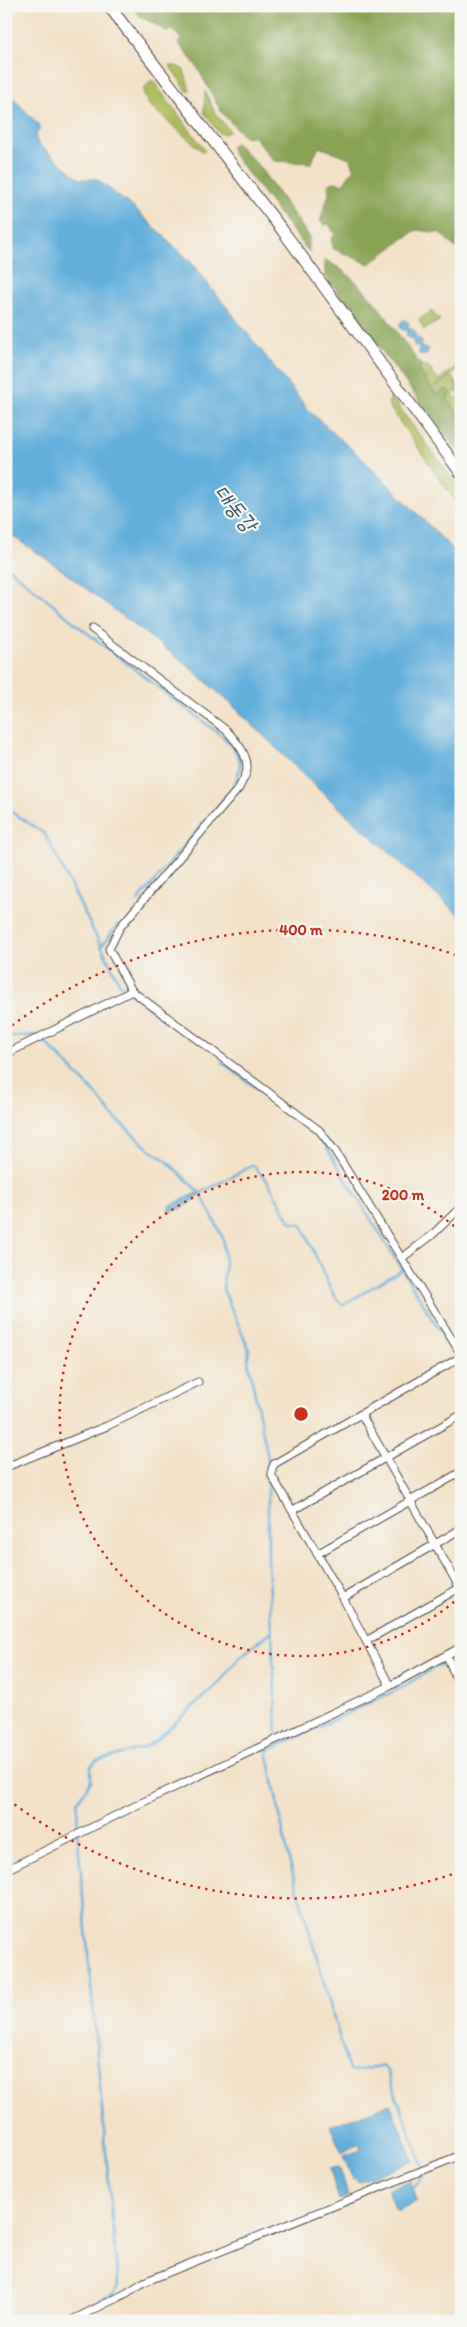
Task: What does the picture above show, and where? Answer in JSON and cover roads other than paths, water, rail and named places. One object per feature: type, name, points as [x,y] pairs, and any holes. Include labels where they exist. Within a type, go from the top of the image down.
[{"type":"highway","points":[[109,6],[283,231],[461,473]]},
{"type":"street","points":[[92,629],[226,730],[244,754],[247,770],[239,788],[120,927],[110,949],[132,991],[319,1130],[335,1151],[461,1355],[274,1464],[272,1469],[272,1476],[343,1598],[390,1686]]},
{"type":"street","points":[[6,1054],[132,991]]},
{"type":"street","points":[[402,1258],[431,1236],[461,1207]]},
{"type":"street","points":[[6,1468],[107,1426],[198,1382]]},
{"type":"street","points":[[361,1414],[460,1588],[366,1641]]},
{"type":"street","points":[[293,1510],[461,1415]]},
{"type":"street","points":[[317,1554],[461,1472]]},
{"type":"street","points":[[343,1598],[461,1529]]},
{"type":"street","points":[[6,1870],[140,1804],[390,1686],[461,1647]]},
{"type":"street","points":[[447,1656],[461,1690]]},
{"type":"street","points":[[70,2321],[126,2294],[144,2282],[461,2155]]},
{"type":"water","name":"대동강","points":[[6,91],[39,125],[40,129],[35,136],[38,144],[80,179],[96,179],[102,183],[136,210],[189,260],[310,412],[356,453],[461,557],[461,917],[316,787],[230,703],[186,664],[51,562],[6,532]]},
{"type":"water","points":[[404,320],[409,323],[408,330],[412,329],[416,332],[415,338],[419,338],[422,341],[421,347],[428,349],[427,355],[420,355],[418,351],[420,347],[414,346],[413,339],[406,336],[407,330],[400,328],[400,323]]},
{"type":"water","points":[[199,1192],[201,1194],[189,1204],[169,1212],[171,1205]]},
{"type":"water","points":[[390,2104],[413,2161],[358,2182],[356,2178],[353,2179],[343,2156],[361,2150],[359,2143],[342,2153],[330,2126]]},
{"type":"water","points":[[339,2167],[349,2196],[339,2200],[330,2169]]},
{"type":"water","points":[[411,2181],[417,2201],[396,2211],[388,2189]]},
{"type":"waterway","points":[[6,566],[82,629],[222,736],[238,755],[240,768],[230,791],[138,901]]},
{"type":"waterway","points":[[6,808],[45,834],[121,986],[157,1014]]},
{"type":"waterway","points":[[101,947],[118,924]]},
{"type":"waterway","points":[[6,1037],[37,1035],[96,1094],[112,1115],[149,1149],[168,1162],[199,1192]]},
{"type":"waterway","points":[[222,1062],[314,1133],[326,1147],[453,1352],[457,1350]]},
{"type":"waterway","points":[[201,1193],[253,1165],[268,1182],[290,1221],[301,1224],[332,1292],[343,1305],[403,1269]]},
{"type":"waterway","points":[[55,2321],[114,2294],[118,2286],[77,1830],[78,1801],[91,1781],[91,1766],[96,1761],[144,1748],[155,1741],[219,1683],[239,1658],[272,1631],[268,1561],[268,1458],[248,1360],[249,1349],[223,1289],[225,1263],[223,1238],[201,1194]]},
{"type":"waterway","points":[[272,1633],[277,1737]]},
{"type":"waterway","points":[[413,2189],[424,2175],[423,2167],[387,2071],[383,2066],[349,2071],[288,1856],[267,1751],[399,1689],[461,1652]]}]
